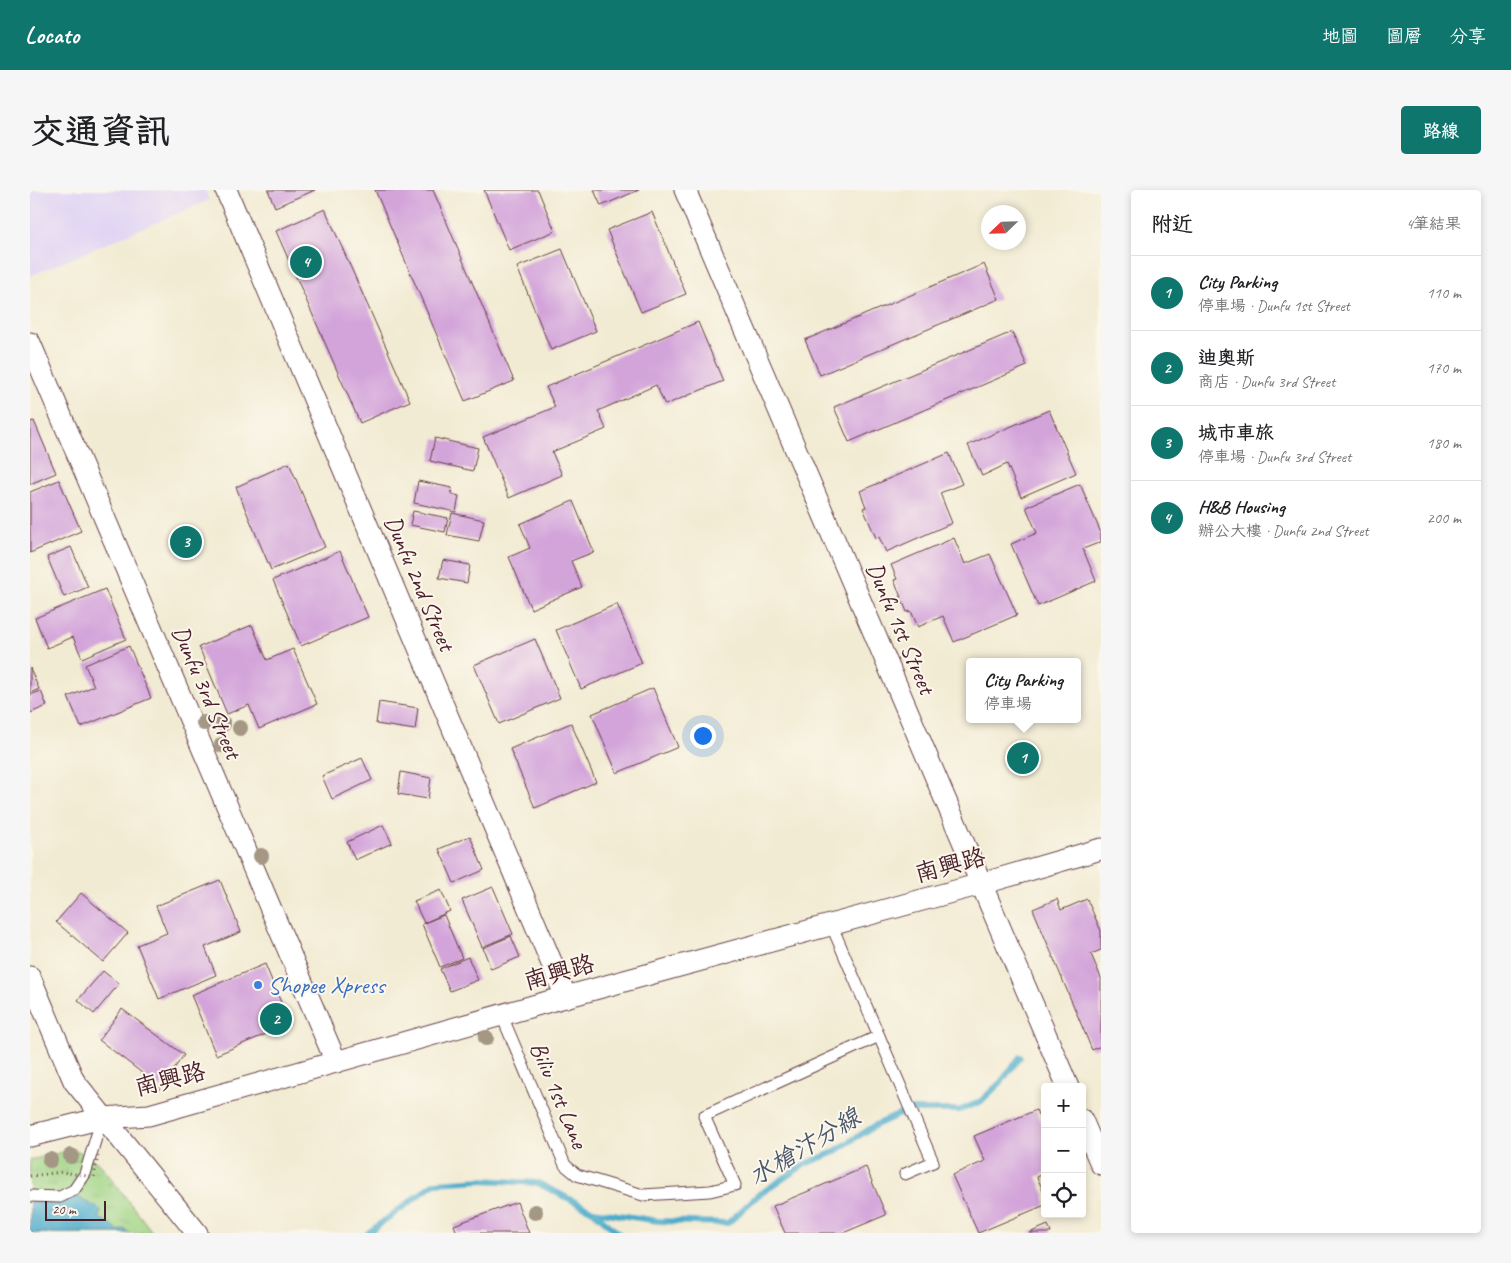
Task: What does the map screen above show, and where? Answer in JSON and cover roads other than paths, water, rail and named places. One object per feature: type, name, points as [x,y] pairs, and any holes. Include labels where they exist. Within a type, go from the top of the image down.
[{"type":"street","name":"Dunfu 2nd Street","points":[[226,190],[566,997]]},
{"type":"street","name":"Dunfu 1st Street","points":[[685,190],[1066,1083]]},
{"type":"street","name":"Dunfu 3rd Street","points":[[30,343],[336,1062]]},
{"type":"street","name":"南興路","points":[[30,1136],[102,1118],[149,1115],[1101,849]]},
{"type":"street","points":[[30,977],[74,1081],[102,1118],[197,1233]]},
{"type":"street","points":[[1085,1128],[1101,1164]]},
{"type":"lane","points":[[831,924],[933,1162],[904,1174]]},
{"type":"lane","name":"Biliu 1st Lane","points":[[502,1016],[564,1165],[577,1175],[643,1195],[710,1191],[736,1185],[704,1116],[879,1036]]},
{"type":"lane","points":[[30,1196],[49,1198],[67,1194],[74,1190],[85,1174],[102,1118]]},
{"type":"water","points":[[76,1196],[101,1210],[99,1218],[111,1224],[118,1231],[125,1229],[129,1233],[30,1233],[30,1201],[60,1202]]},
{"type":"waterway","name":"水槍汴分線","points":[[593,1211],[658,1221],[728,1223],[757,1196],[805,1164],[832,1153],[876,1125],[909,1110],[960,1110],[980,1102],[1001,1082],[1020,1057]]},
{"type":"waterway","points":[[368,1233],[435,1183],[481,1180],[538,1183],[593,1211],[618,1233]]},
{"type":"place","name":"H&B Housing","points":[[306,262]]},
{"type":"place","name":"城市車旅","points":[[186,542]]},
{"type":"place","name":"City Parking","points":[[1023,758]]},
{"type":"place","name":"Shopee Xpress","points":[[258,985]]},
{"type":"place","name":"迪奧斯","points":[[276,1019]]}]
